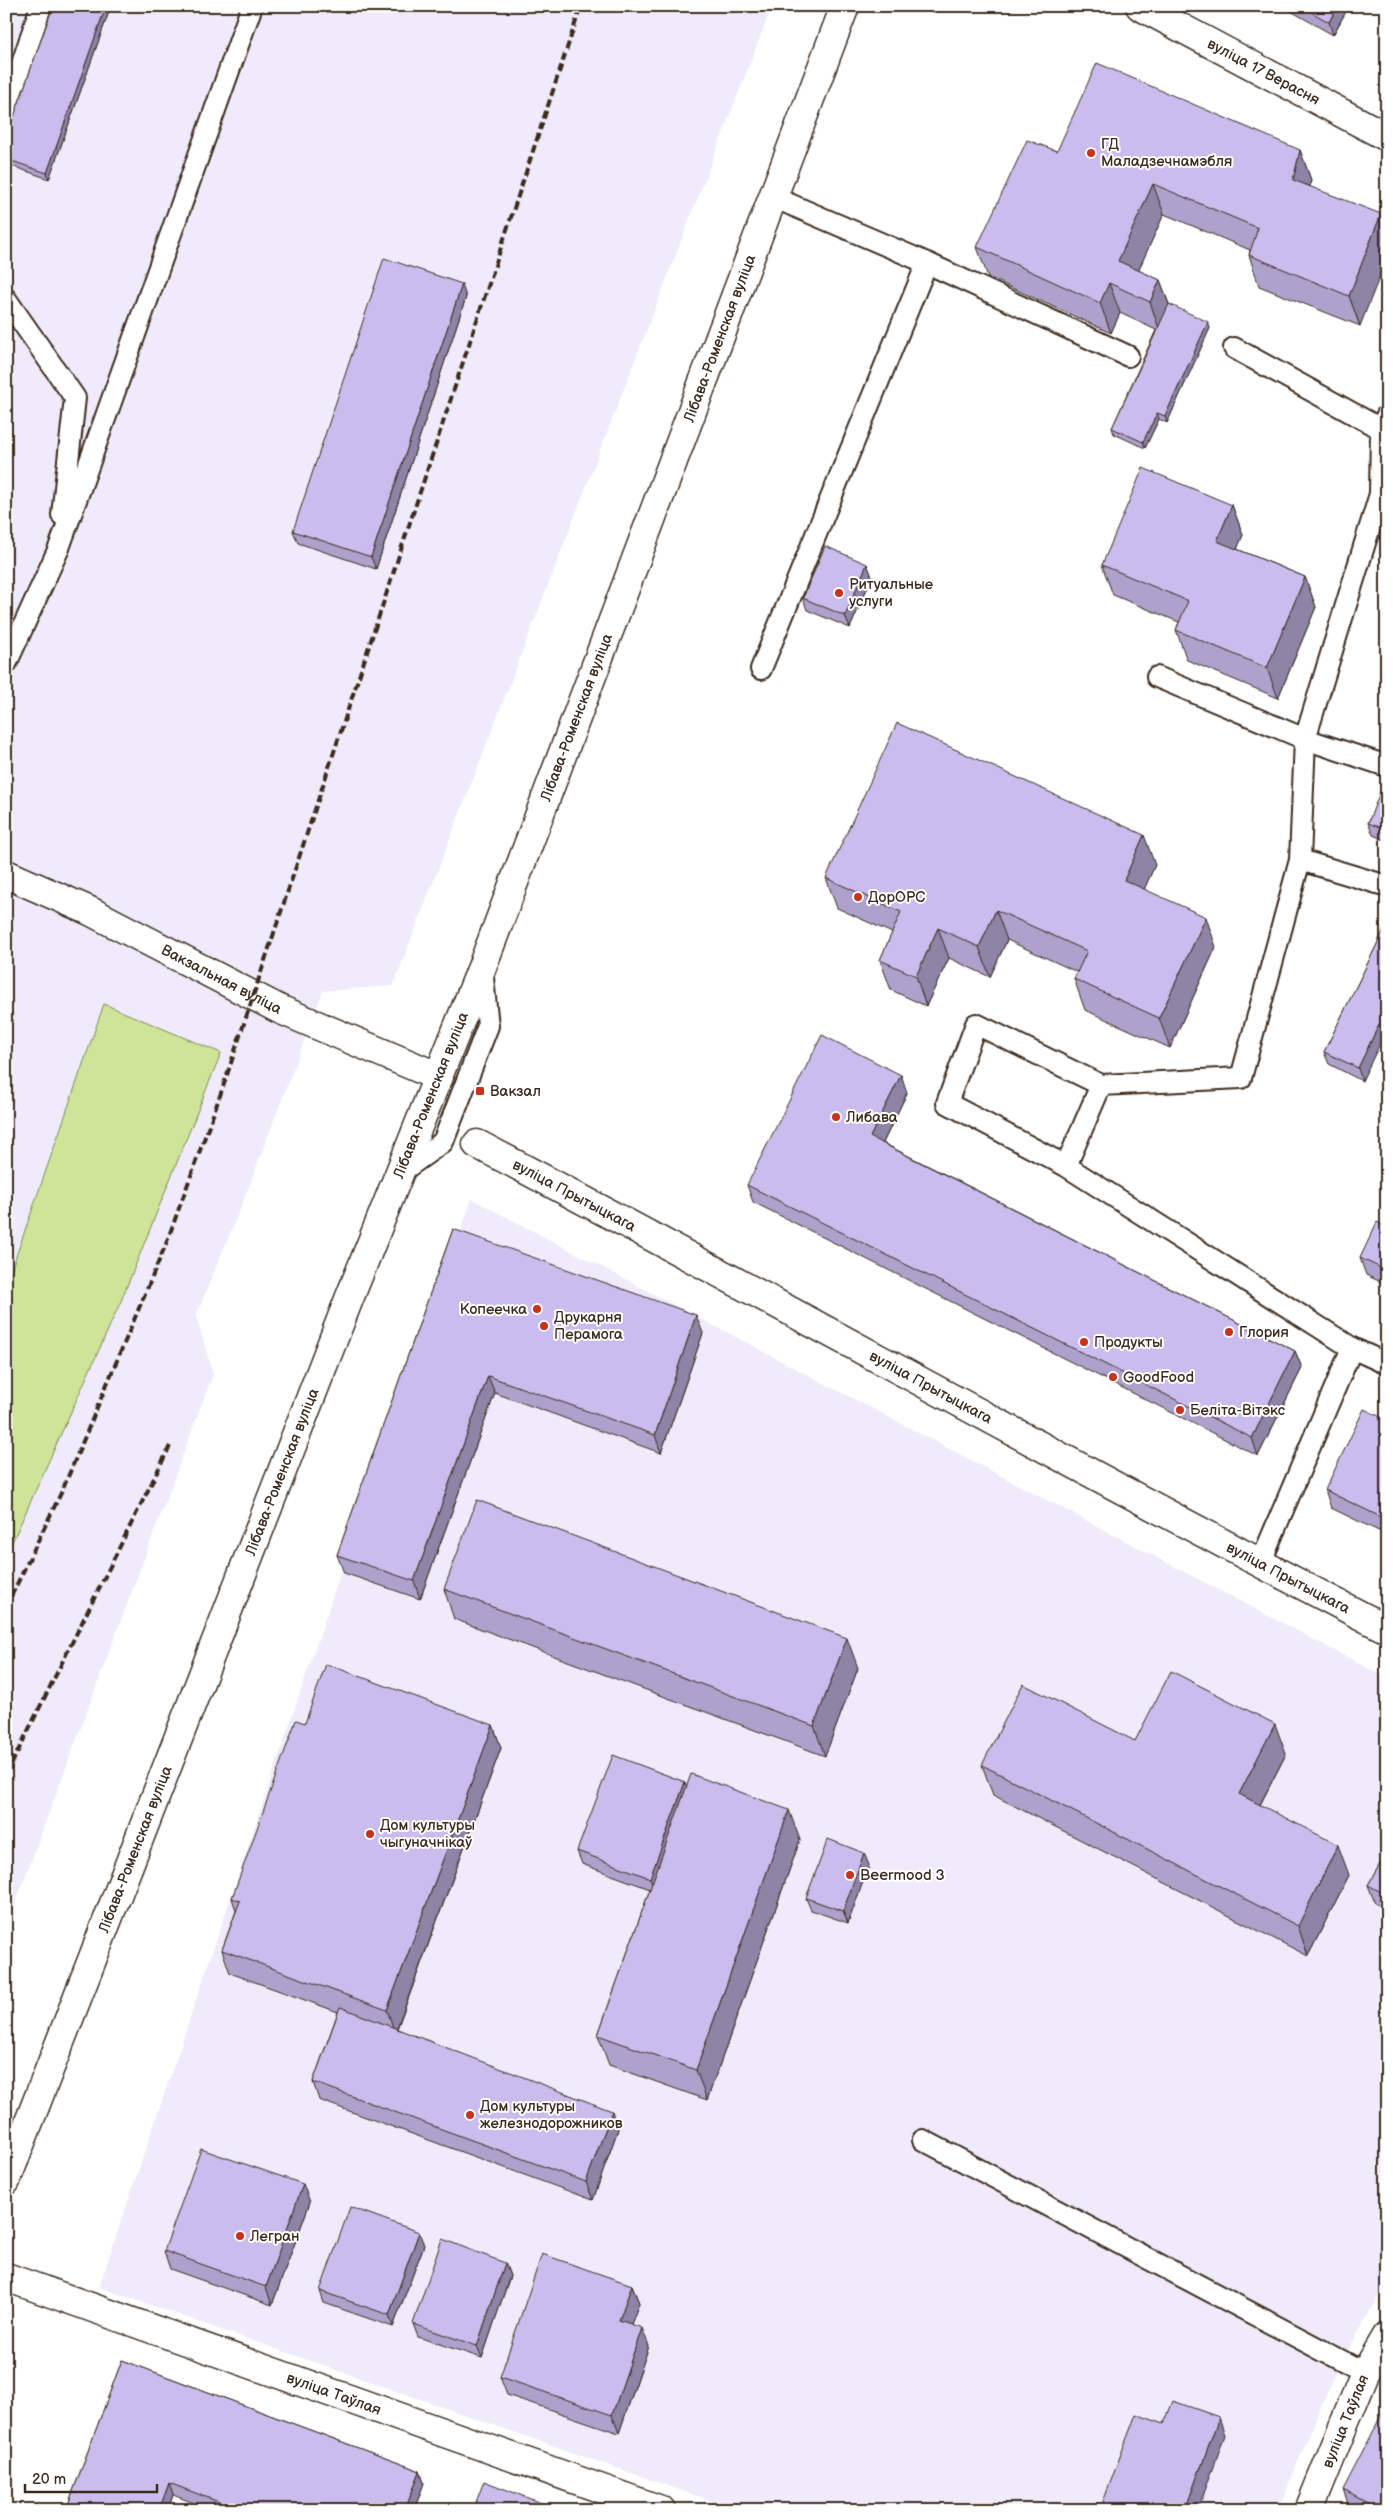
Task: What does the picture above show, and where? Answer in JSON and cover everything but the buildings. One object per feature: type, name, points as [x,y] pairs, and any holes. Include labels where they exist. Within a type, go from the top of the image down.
[{"type":"street","name":"Лібава-Роменская вуліца","points":[[6,2181],[346,1308],[482,967],[845,6]]},
{"type":"street","name":"вуліца 17 Верасня","points":[[1140,6],[1387,138]]},
{"type":"street","name":"Вакзальная вуліца","points":[[6,874],[90,911],[279,1008],[439,1077]]},
{"type":"street","name":"вуліца Прытыцкага","points":[[477,1144],[640,1229],[1260,1564],[1387,1629]]},
{"type":"street","name":"вуліца Таўлая","points":[[6,2277],[661,2510]]},
{"type":"street","name":"вуліца Таўлая","points":[[1308,2510],[1366,2372],[1387,2336]]},
{"type":"lane","points":[[6,112],[41,6]]},
{"type":"lane","points":[[6,664],[59,548],[252,6]]},
{"type":"lane","points":[[773,197],[927,263],[1128,356]]},
{"type":"lane","points":[[761,669],[927,263]]},
{"type":"lane","points":[[6,299],[75,398],[59,548]]},
{"type":"lane","points":[[1234,348],[1384,422],[1383,495],[1305,739],[1300,860],[1241,1078],[1101,1085],[976,1024],[947,1103],[1066,1166],[1352,1348],[1387,1364]]},
{"type":"lane","points":[[1157,677],[1305,739],[1387,766]]},
{"type":"lane","points":[[1300,860],[1387,886]]},
{"type":"lane","points":[[402,1171],[443,1142],[488,1026],[482,967]]},
{"type":"lane","points":[[1066,1166],[1101,1085]]},
{"type":"lane","points":[[1260,1564],[1352,1348]]},
{"type":"lane","points":[[923,2140],[1366,2372]]},
{"type":"shaded area","points":[[6,6],[772,6],[393,986],[323,991],[246,1194],[196,1316],[213,1374],[6,1928]]},
{"type":"shaded area","points":[[472,1199],[1387,1678],[1387,2280],[1333,2378],[1278,2510],[737,2510],[99,2287],[340,1575]]},
{"type":"green space","points":[[104,1004],[221,1053],[121,1301],[6,1556],[6,1285]]},
{"type":"railway","points":[[6,1607],[62,1491],[166,1244],[222,1090],[581,6]]},
{"type":"railway","points":[[6,1775],[170,1446]]},
{"type":"place","name":"ГД Маладзечнамэбля","points":[[1091,153]]},
{"type":"place","name":"Ритуальные услуги","points":[[839,593]]},
{"type":"place","name":"ДорОРС","points":[[858,897]]},
{"type":"place","name":"Вакзал","points":[[480,1091]]},
{"type":"place","name":"Либава","points":[[836,1117]]},
{"type":"place","name":"Копеечка","points":[[537,1309]]},
{"type":"place","name":"Друкарня Перамога","points":[[544,1326]]},
{"type":"place","name":"Глория","points":[[1229,1332]]},
{"type":"place","name":"Продукты","points":[[1084,1342]]},
{"type":"place","name":"GoodFood","points":[[1113,1377]]},
{"type":"place","name":"Беліта-Вітэкс","points":[[1180,1410]]},
{"type":"place","name":"Дом культуры чыгуначнікаў","points":[[370,1834]]},
{"type":"place","name":"Beermood 3","points":[[850,1875]]},
{"type":"place","name":"Дом культуры железнодорожников","points":[[470,2115]]},
{"type":"place","name":"Легран","points":[[240,2236]]}]
